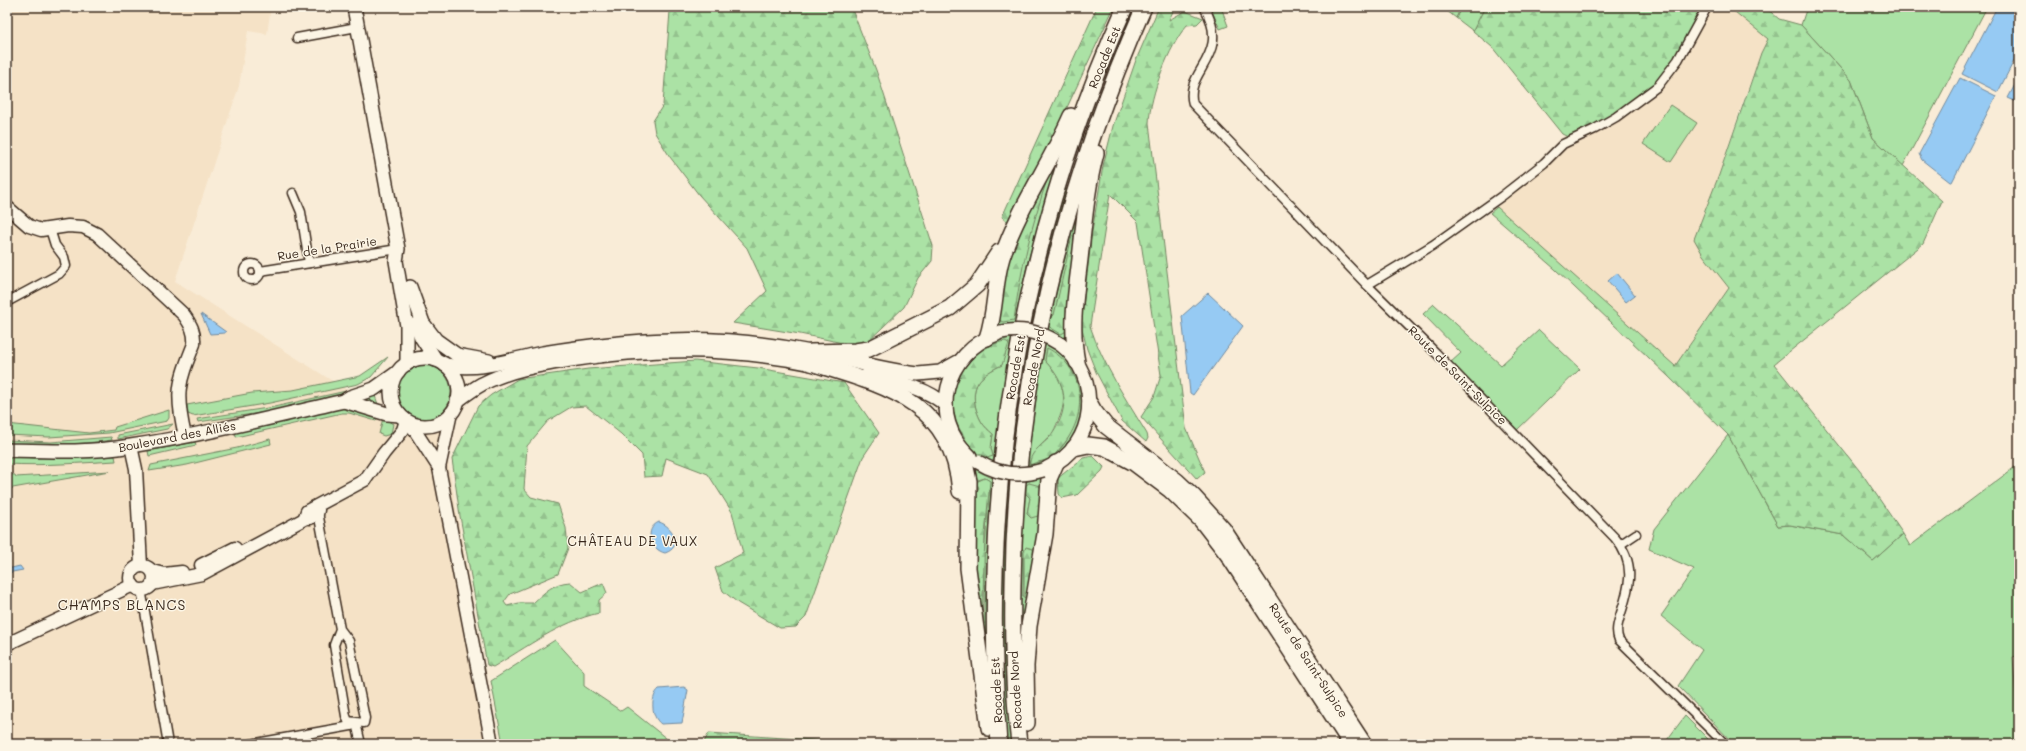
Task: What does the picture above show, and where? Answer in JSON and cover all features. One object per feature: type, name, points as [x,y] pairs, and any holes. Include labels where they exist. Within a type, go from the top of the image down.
[{"type":"highway","points":[[810,357],[869,349],[950,308],[977,285],[1010,236],[1066,129],[1106,39],[1124,7]]},
{"type":"highway","name":"Rocade Est","points":[[999,744],[993,640],[994,565],[1001,465],[1013,376],[1034,268],[1056,188],[1091,88],[1124,7]]},
{"type":"highway","name":"Rocade Nord","points":[[1019,744],[1013,661],[1013,566],[1018,468],[1030,378],[1043,310],[1074,192],[1101,112],[1144,7]]},
{"type":"highway","points":[[1077,362],[1073,324],[1092,166],[1114,94],[1149,7]]},
{"type":"highway","points":[[994,335],[991,323],[996,279],[1010,236]]},
{"type":"highway","points":[[810,357],[893,391],[916,404],[933,421],[947,444],[956,466],[960,489],[963,549],[968,568],[991,744]]},
{"type":"highway","name":"Route de Saint-Sulpice","points":[[1090,404],[1106,426],[1177,481],[1223,529],[1364,744]]},
{"type":"highway","name":"Route de Saint-Sulpice","points":[[1074,448],[1088,445],[1104,447],[1134,463],[1170,490],[1201,520],[1228,555],[1351,744]]},
{"type":"highway","points":[[962,449],[968,481],[968,568]]},
{"type":"highway","points":[[1027,744],[1025,690],[1027,640],[1045,534],[1050,466]]},
{"type":"main road","points":[[354,7],[398,249],[404,259],[410,287],[423,324],[439,343],[457,355],[472,359],[487,360],[494,364]]},
{"type":"main road","points":[[398,249],[396,260],[407,326],[402,368]]},
{"type":"main road","points":[[410,287],[409,294],[417,328],[441,363],[455,378],[458,393],[457,401],[451,413],[445,419],[432,425],[424,426],[405,419],[394,407],[391,394],[394,379],[402,368],[421,359],[441,363],[473,368],[578,347],[627,341],[715,340],[762,343],[899,384],[925,393],[941,401],[946,406]]},
{"type":"main road","points":[[1016,330],[1047,336],[1060,344],[1077,362],[1087,382],[1090,404],[1084,431],[1074,448],[1050,466],[1027,474],[1010,474],[993,470],[978,462],[962,449],[951,430],[946,406],[948,383],[958,362],[970,349],[994,335],[1016,330]]},
{"type":"main road","points":[[457,401],[478,386],[502,376],[541,365],[627,353],[710,350],[761,355],[810,357],[918,374],[940,372],[958,362]]},
{"type":"main road","name":"Boulevard des Alliés","points":[[7,450],[73,451],[131,446],[185,436],[344,401],[350,397],[374,389],[402,368]]},
{"type":"main road","name":"Boulevard des Alliés","points":[[344,401],[405,419]]},
{"type":"street","name":"Route de Saint-Sulpice","points":[[1204,7],[1212,24],[1214,40],[1210,56],[1191,92],[1193,104],[1621,544],[1626,551],[1630,571],[1625,603],[1616,631],[1619,640],[1725,744]]},
{"type":"street","points":[[1368,285],[1433,245],[1502,196],[1544,163],[1563,144],[1616,117],[1658,86],[1678,60],[1707,7]]},
{"type":"street","points":[[297,38],[357,27]]},
{"type":"street","points":[[294,193],[301,212],[309,263]]},
{"type":"street","points":[[7,207],[30,226],[41,230],[68,226],[83,227],[97,234],[184,315],[194,331],[194,344],[178,391],[178,403],[185,436]]},
{"type":"street","points":[[7,302],[59,274],[66,266],[64,257],[55,245],[50,229]]},
{"type":"street","name":"Rue de la Prairie","points":[[260,271],[398,249]]},
{"type":"street","points":[[451,413],[439,468],[492,744]]},
{"type":"street","points":[[7,644],[137,587],[147,588],[152,584],[202,574],[311,514],[365,480],[384,453],[403,430],[405,419]]},
{"type":"street","points":[[405,419],[439,468]]},
{"type":"street","points":[[131,446],[136,469],[147,569],[154,579],[152,584]]},
{"type":"street","points":[[168,744],[137,587],[131,578],[132,573],[137,568],[164,574],[184,571],[197,567],[311,514]]},
{"type":"street","points":[[311,514],[316,527],[322,536]]},
{"type":"street","points":[[251,744],[351,726],[360,723],[365,718],[349,641],[340,629],[322,536],[311,514]]},
{"type":"street","points":[[1621,544],[1636,534]]},
{"type":"street","points":[[340,629],[334,645],[346,716],[348,721],[360,723]]},
{"type":"street","points":[[360,723],[361,744]]},
{"type":"shaded area","points":[[7,7],[271,7],[267,34],[248,31],[239,86],[175,281],[356,396],[397,409],[409,422],[420,425],[441,421],[497,744],[7,744]]},
{"type":"shaded area","points":[[1712,7],[1723,7],[1735,12],[1769,38],[1761,53],[1741,107],[1719,175],[1703,255],[1729,288],[1668,376],[1555,269],[1490,213],[1565,149],[1607,128],[1659,88],[1682,63],[1695,35]]},
{"type":"green space","points":[[674,7],[851,7],[876,70],[933,246],[932,261],[918,278],[904,307],[862,347],[800,334],[733,323],[767,291],[747,248],[699,195],[670,157],[655,133],[653,121],[663,105],[670,11]]},
{"type":"green space","points":[[1097,7],[1114,7],[1063,116],[1008,222],[1002,217]]},
{"type":"green space","points":[[1159,7],[1175,7],[1169,20],[1185,11],[1203,18],[1197,24],[1187,25],[1180,34],[1167,58],[1153,99],[1149,123],[1186,428],[1205,472],[1197,479],[1141,417],[1154,397],[1161,375],[1138,222],[1110,194],[1090,326],[1108,368],[1147,434],[1148,438],[1146,442],[1122,421],[1096,372],[1087,349],[1081,324],[1092,232],[1103,166],[1113,126],[1136,60]]},
{"type":"green space","points":[[1210,7],[1221,7],[1228,26],[1220,29]]},
{"type":"green space","points":[[1442,7],[1461,7],[1456,18]]},
{"type":"green space","points":[[1461,7],[1485,7],[1473,31],[1456,18]]},
{"type":"green space","points":[[1485,7],[1704,7],[1669,69],[1655,85],[1625,107],[1568,137],[1562,134],[1492,47],[1473,31]]},
{"type":"green space","points":[[1723,7],[1765,7],[1779,19],[1801,25],[1851,80],[1873,138],[1942,201],[1923,244],[1774,364],[1863,475],[1903,534],[1873,561],[1843,535],[1790,525],[1778,526],[1728,435],[1555,269],[1490,213],[1497,207],[1675,366],[1729,288],[1703,255],[1694,239],[1719,175],[1761,53],[1768,39],[1735,12]]},
{"type":"green space","points":[[1807,7],[1987,7],[1903,166],[1873,138],[1851,80],[1801,25]]},
{"type":"green space","points":[[1670,105],[1697,123],[1671,162],[1643,144]]},
{"type":"green space","points":[[1054,160],[1057,161],[1028,261],[1015,323],[998,325],[1004,268]]},
{"type":"green space","points":[[1048,177],[1027,248],[1014,320],[1003,322],[999,320],[1005,272],[1016,237]]},
{"type":"green space","points":[[1084,183],[1066,336],[1063,338],[1047,329]],"holes":[[[1074,236],[1072,281],[1067,311],[1067,322],[1054,315]]]},
{"type":"green space","points":[[1062,187],[1069,190],[1035,325],[1028,324]]},
{"type":"green space","points":[[1072,236],[1074,236],[1072,280],[1065,332],[1061,334],[1048,326],[1051,317],[1054,315]]},
{"type":"green space","points":[[1434,304],[1501,365],[1539,330],[1580,369],[1516,431],[1450,363],[1461,353],[1423,314]]},
{"type":"green space","points":[[1012,338],[993,462],[978,455],[977,456],[968,447],[961,436],[952,414],[953,390],[957,378],[973,353],[998,341]],"holes":[[[972,357],[1002,365],[983,377],[978,382],[974,393],[974,401],[979,417],[984,426],[993,434],[991,448],[993,456],[978,451],[968,442],[957,423],[954,404],[957,384]]]},
{"type":"green space","points":[[1028,338],[1032,339],[1013,467],[1006,467],[1012,418]]},
{"type":"green space","points":[[1005,341],[1009,343],[1002,365],[988,373],[978,382],[974,393],[974,401],[979,417],[984,426],[993,434],[991,448],[993,456],[987,458],[974,451],[959,428],[954,414],[953,400],[956,386],[961,374],[969,362],[979,352],[991,345]]},
{"type":"green space","points":[[1044,343],[1059,350],[1076,371],[1084,404],[1078,430],[1065,450],[1043,463],[1026,467]],"holes":[[[1047,348],[1078,414],[1063,446],[1047,460],[1029,464],[1035,451],[1051,435],[1056,427],[1063,404],[1060,382],[1045,361]]]},
{"type":"green space","points":[[1047,348],[1060,356],[1076,379],[1079,392],[1079,406],[1077,419],[1071,433],[1056,454],[1050,458],[1030,465],[1032,455],[1053,433],[1062,414],[1064,405],[1062,387],[1058,378],[1045,361]]},
{"type":"green space","points":[[388,357],[371,377],[358,384],[270,403],[193,416],[188,414],[187,405],[252,393],[293,390],[360,376]]},
{"type":"green space","points":[[695,361],[758,368],[844,383],[879,433],[863,457],[806,617],[796,627],[780,628],[738,603],[723,591],[715,568],[743,553],[732,512],[708,474],[666,458],[662,476],[644,477],[642,455],[621,434],[586,406],[571,407],[548,421],[527,446],[524,489],[531,497],[558,504],[566,528],[568,548],[558,574],[510,594],[504,602],[507,606],[519,603],[533,603],[554,586],[570,582],[582,592],[603,583],[607,593],[599,600],[599,613],[571,622],[557,629],[531,643],[493,667],[487,665],[460,516],[452,459],[478,406],[491,395],[518,379],[588,369]]},
{"type":"green space","points":[[424,365],[434,367],[443,373],[449,382],[451,392],[449,402],[443,411],[434,417],[424,419],[414,417],[405,411],[399,402],[397,392],[399,382],[405,373],[414,367]]},
{"type":"green space","points":[[364,387],[369,389],[267,412],[198,422],[197,419],[274,407]]},
{"type":"green space","points":[[374,393],[379,407],[359,398]]},
{"type":"green space","points":[[343,408],[350,408],[377,416],[376,421],[349,413],[342,413],[236,437],[235,431]]},
{"type":"green space","points":[[169,410],[169,418],[167,421],[109,433],[49,437],[7,435],[7,424],[89,433],[114,430],[115,427]]},
{"type":"green space","points":[[383,418],[393,424],[391,434],[384,436],[379,434]]},
{"type":"green space","points":[[173,424],[167,429],[118,439],[118,435]]},
{"type":"green space","points":[[1728,435],[1778,526],[1790,525],[1843,535],[1873,561],[1903,534],[1910,546],[2019,464],[2019,655],[2013,657],[2019,744],[1734,744],[1678,686],[1702,650],[1661,616],[1694,569],[1649,549],[1654,529]]},
{"type":"green space","points":[[111,437],[112,440],[73,444],[46,445],[7,443],[7,440],[51,442]]},
{"type":"green space","points":[[270,439],[271,444],[187,465],[149,471],[151,465],[237,448]]},
{"type":"green space","points":[[195,442],[196,445],[149,456],[148,451]]},
{"type":"green space","points":[[7,456],[36,458],[115,456],[116,461],[21,465],[7,464]]},
{"type":"green space","points":[[1093,456],[1104,467],[1102,471],[1077,495],[1062,498],[1059,494],[1058,478],[1083,458]]},
{"type":"green space","points":[[976,470],[992,478],[986,566],[986,652],[975,607],[972,473]],"holes":[[[985,478],[990,481],[984,558],[984,624],[975,568],[977,564],[975,561],[976,507],[979,488],[978,480]]]},
{"type":"green space","points":[[110,471],[7,489],[7,474],[15,475],[16,477]]},
{"type":"green space","points":[[985,478],[990,481],[985,535],[982,626],[975,568],[977,564],[975,561],[976,492],[979,488],[976,482]]},
{"type":"green space","points":[[1041,478],[1043,479],[1043,504],[1022,687],[1020,584],[1025,482]],"holes":[[[1029,483],[1041,490],[1041,507],[1038,512],[1027,513],[1030,498],[1027,494]],[[1026,548],[1034,554],[1027,584],[1028,595],[1023,596],[1024,552]]]},
{"type":"green space","points":[[1005,481],[1012,482],[1013,744],[1004,744],[999,632]]},
{"type":"green space","points":[[1029,483],[1040,486],[1041,490],[1041,504],[1038,516],[1031,518],[1027,514],[1030,498],[1026,494],[1026,485]]},
{"type":"green space","points":[[1026,547],[1033,549],[1033,552],[1028,595],[1024,598],[1024,552]]},
{"type":"green space","points":[[555,640],[584,672],[584,686],[621,711],[627,707],[667,739],[652,744],[503,744],[491,681]]},
{"type":"green space","points":[[1685,716],[1713,744],[1664,744]]},
{"type":"green space","points":[[709,733],[858,743],[858,744],[703,744]]},
{"type":"water","points":[[1997,7],[2019,7],[2019,51],[1998,92],[1962,74]]},
{"type":"water","points":[[2019,77],[2019,103],[2008,98]]},
{"type":"water","points":[[1960,78],[1996,96],[1952,182],[1950,182],[1922,160],[1919,154]]},
{"type":"water","points":[[1617,273],[1635,295],[1626,302],[1608,281]]},
{"type":"water","points":[[1208,293],[1243,326],[1193,395],[1190,393],[1182,316]]},
{"type":"water","points":[[201,314],[226,332],[210,334]]},
{"type":"water","points":[[659,522],[669,528],[675,542],[671,550],[665,553],[656,548],[650,534],[654,525]]},
{"type":"water","points":[[20,566],[23,570],[7,573],[7,569]]},
{"type":"water","points":[[684,687],[688,690],[682,723],[661,724],[655,717],[653,707],[656,693],[659,689]]},
{"type":"district","name":"CHÂTEAU DE VAUX","points":[[633,540]]},
{"type":"district","name":"CHAMPS BLANCS","points":[[122,604]]}]
